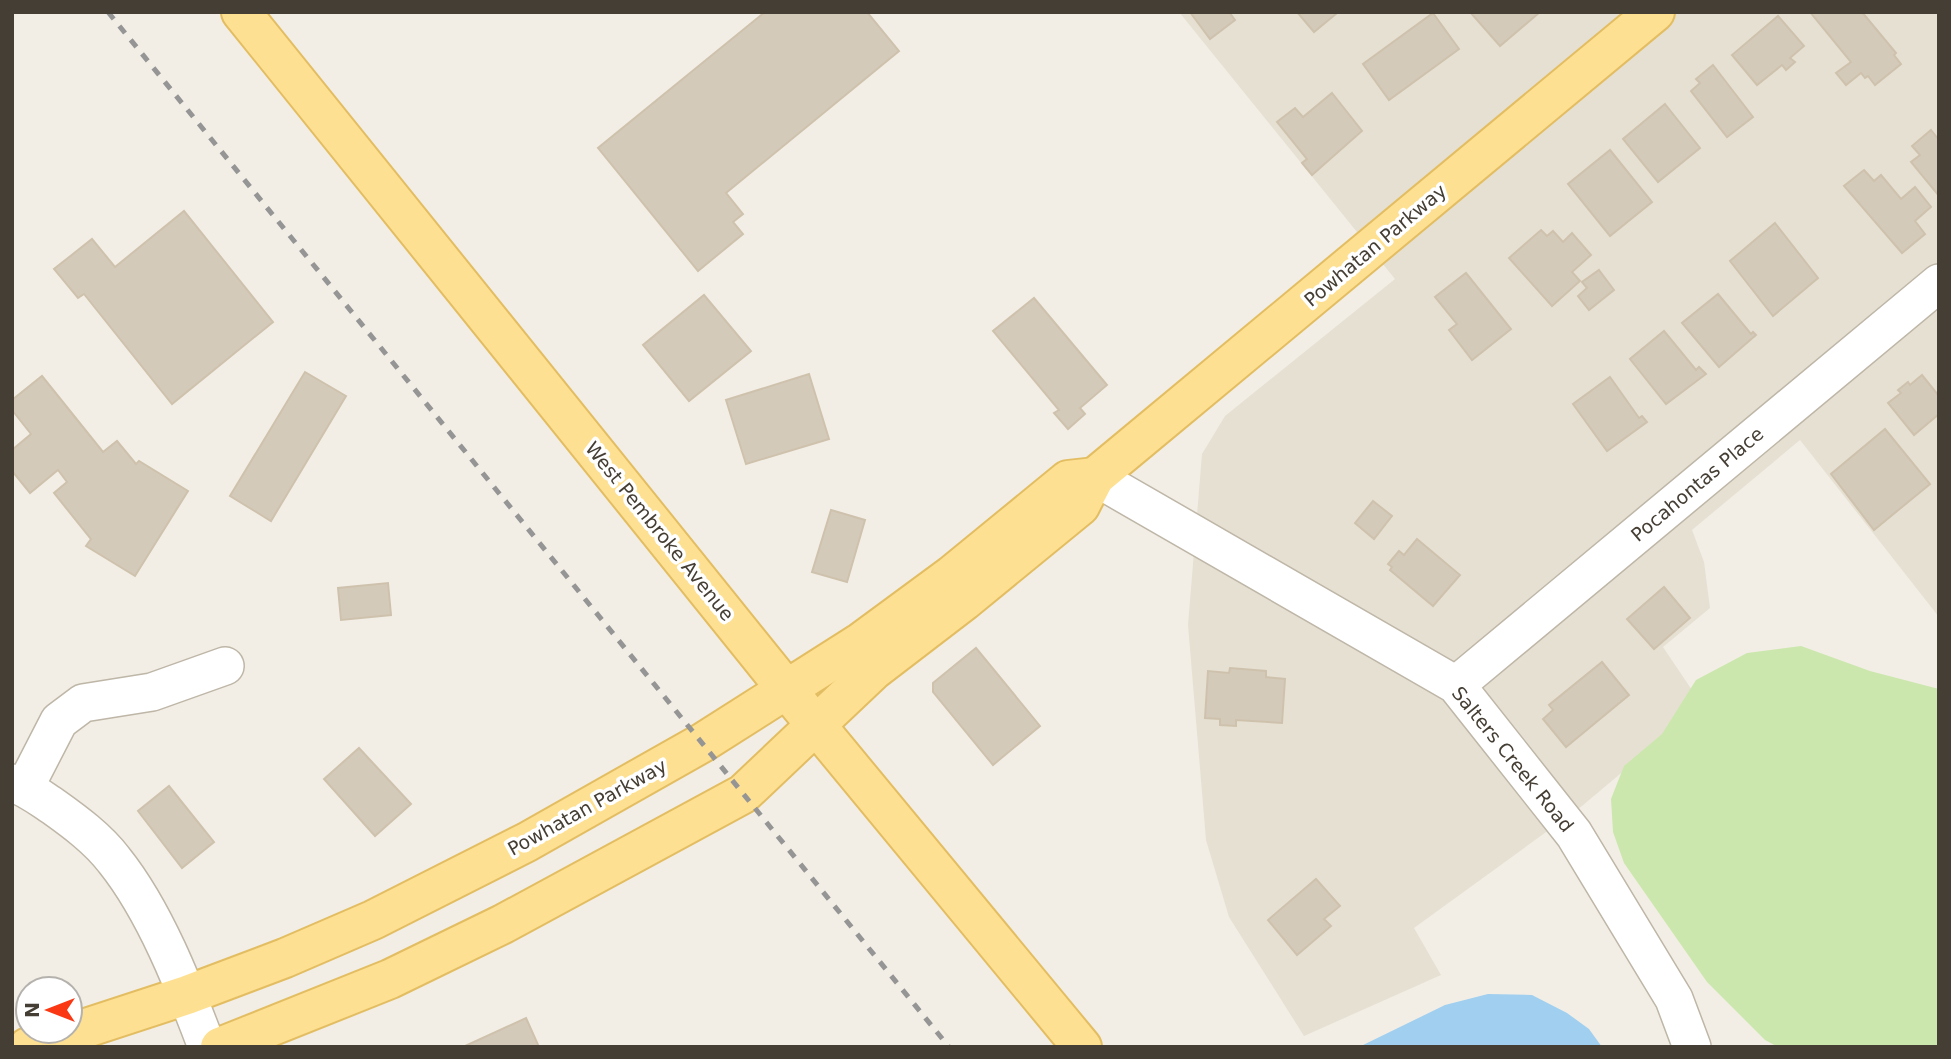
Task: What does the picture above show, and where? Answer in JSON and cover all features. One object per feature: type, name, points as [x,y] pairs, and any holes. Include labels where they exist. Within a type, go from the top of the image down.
[{"type":"main road","name":"West Pembroke Avenue","points":[[241,12],[787,690],[1082,1047]]},
{"type":"main road","name":"Powhatan Parkway","points":[[220,1047],[390,979],[565,890],[743,794],[874,670],[1080,506],[1095,477],[1655,12]]},
{"type":"main road","name":"Powhatan Parkway","points":[[28,1047],[187,995],[285,958],[373,920],[527,842],[702,743],[787,690],[861,642],[952,575],[1068,480],[1095,477]]},
{"type":"street","name":"Pocahontas Place","points":[[1456,685],[1939,283]]},
{"type":"street","name":"Salters Creek Road","points":[[1095,477],[1456,685],[1573,834],[1674,999],[1692,1047]]},
{"type":"street","points":[[207,1047],[187,995],[139,894],[113,858],[80,826],[18,785],[59,722],[83,703],[152,692],[225,666]]},
{"type":"shaded area","points":[[1179,12],[1939,12],[1939,617],[1800,440],[1692,530],[1704,562],[1710,608],[1663,647],[1702,705],[1582,806],[1414,928],[1441,975],[1304,1036],[1229,917],[1206,840],[1188,625],[1202,454],[1225,416],[1395,279]]},
{"type":"green space","points":[[1801,646],[1870,671],[1939,689],[1939,1047],[1778,1047],[1765,1040],[1707,982],[1624,863],[1613,832],[1611,799],[1624,766],[1662,734],[1696,680],[1747,653]]},
{"type":"water","points":[[1488,994],[1532,995],[1567,1013],[1589,1029],[1602,1047],[1359,1047],[1445,1005]]},
{"type":"building","points":[[765,12],[867,12],[899,51],[726,193],[743,214],[733,222],[743,234],[698,271],[598,148]]},
{"type":"building","points":[[1190,12],[1229,12],[1235,20],[1210,39]]},
{"type":"building","points":[[1297,12],[1337,12],[1337,13],[1314,32]]},
{"type":"building","points":[[1470,12],[1540,12],[1500,46]]},
{"type":"building","points":[[1810,12],[1862,12],[1896,53],[1894,55],[1901,64],[1875,85],[1868,76],[1865,78],[1861,73],[1846,85],[1836,73],[1851,62]]},
{"type":"building","points":[[1433,13],[1459,49],[1389,100],[1363,64]]},
{"type":"building","points":[[1778,16],[1804,46],[1790,58],[1795,62],[1786,70],[1782,65],[1757,85],[1732,55]]},
{"type":"building","points":[[1713,65],[1753,117],[1727,137],[1691,91],[1700,83],[1696,79]]},
{"type":"building","points":[[1332,93],[1362,131],[1312,175],[1302,163],[1307,159],[1277,122],[1295,108],[1303,117]]},
{"type":"building","points":[[1665,104],[1700,148],[1658,182],[1623,139]]},
{"type":"building","points":[[1931,130],[1939,140],[1939,196],[1911,162],[1920,155],[1912,146]]},
{"type":"building","points":[[1610,150],[1652,202],[1610,236],[1568,184]]},
{"type":"building","points":[[1864,170],[1874,181],[1881,175],[1901,199],[1915,187],[1931,207],[1915,221],[1925,234],[1902,253],[1844,186]]},
{"type":"building","points":[[184,211],[273,322],[172,404],[84,294],[78,298],[54,269],[92,239],[115,267]]},
{"type":"building","points":[[1775,223],[1818,278],[1773,316],[1730,261]]},
{"type":"building","points":[[1541,230],[1547,236],[1553,231],[1563,242],[1572,233],[1591,255],[1572,272],[1580,281],[1552,306],[1509,258]]},
{"type":"building","points":[[1599,270],[1614,290],[1589,310],[1578,296],[1587,288],[1582,282]]},
{"type":"building","points":[[1466,273],[1511,329],[1472,360],[1449,330],[1457,324],[1435,297]]},
{"type":"building","points":[[1718,294],[1751,334],[1753,332],[1756,335],[1719,367],[1682,323]]},
{"type":"building","points":[[704,295],[751,351],[689,401],[643,345]]},
{"type":"building","points":[[1034,298],[1107,385],[1080,408],[1085,414],[1068,429],[1054,413],[1059,410],[993,331]]},
{"type":"building","points":[[1664,331],[1696,370],[1699,367],[1706,374],[1666,404],[1630,359]]},
{"type":"building","points":[[305,372],[346,396],[271,521],[230,496]]},
{"type":"building","points":[[809,374],[829,439],[746,464],[726,400]]},
{"type":"building","points":[[1922,375],[1939,396],[1939,414],[1914,435],[1888,403],[1901,393],[1898,390],[1908,382],[1910,385]]},
{"type":"building","points":[[42,376],[103,452],[117,441],[136,464],[139,461],[188,491],[135,576],[86,546],[91,539],[54,493],[67,482],[58,470],[30,493],[12,471],[12,450],[31,434],[12,410],[12,400]]},
{"type":"building","points":[[1610,377],[1639,418],[1642,416],[1647,422],[1607,451],[1573,404]]},
{"type":"building","points":[[1885,429],[1930,484],[1874,530],[1831,474]]},
{"type":"building","points":[[1373,501],[1392,516],[1374,539],[1355,523]]},
{"type":"building","points":[[831,510],[865,520],[847,582],[812,572]]},
{"type":"building","points":[[1417,539],[1460,575],[1433,606],[1390,570],[1392,567],[1388,564],[1399,551],[1404,555]]},
{"type":"building","points":[[388,583],[391,615],[341,620],[338,588]]},
{"type":"building","points":[[1664,587],[1690,618],[1654,649],[1627,619]]},
{"type":"building","points":[[976,648],[1040,726],[993,765],[933,692],[933,683]]},
{"type":"building","points":[[1602,662],[1629,695],[1566,747],[1543,719],[1553,710],[1549,705]]},
{"type":"building","points":[[1230,668],[1266,671],[1266,677],[1285,679],[1282,723],[1236,720],[1236,726],[1220,725],[1220,719],[1205,718],[1208,671],[1229,673]]},
{"type":"building","points":[[359,748],[411,804],[375,836],[324,779]]},
{"type":"building","points":[[169,786],[214,842],[182,868],[138,811]]},
{"type":"building","points":[[1316,879],[1340,906],[1324,919],[1331,926],[1297,955],[1268,920]]},
{"type":"building","points":[[526,1018],[539,1047],[463,1047]]},
{"type":"railway","points":[[108,12],[949,1047]]}]
